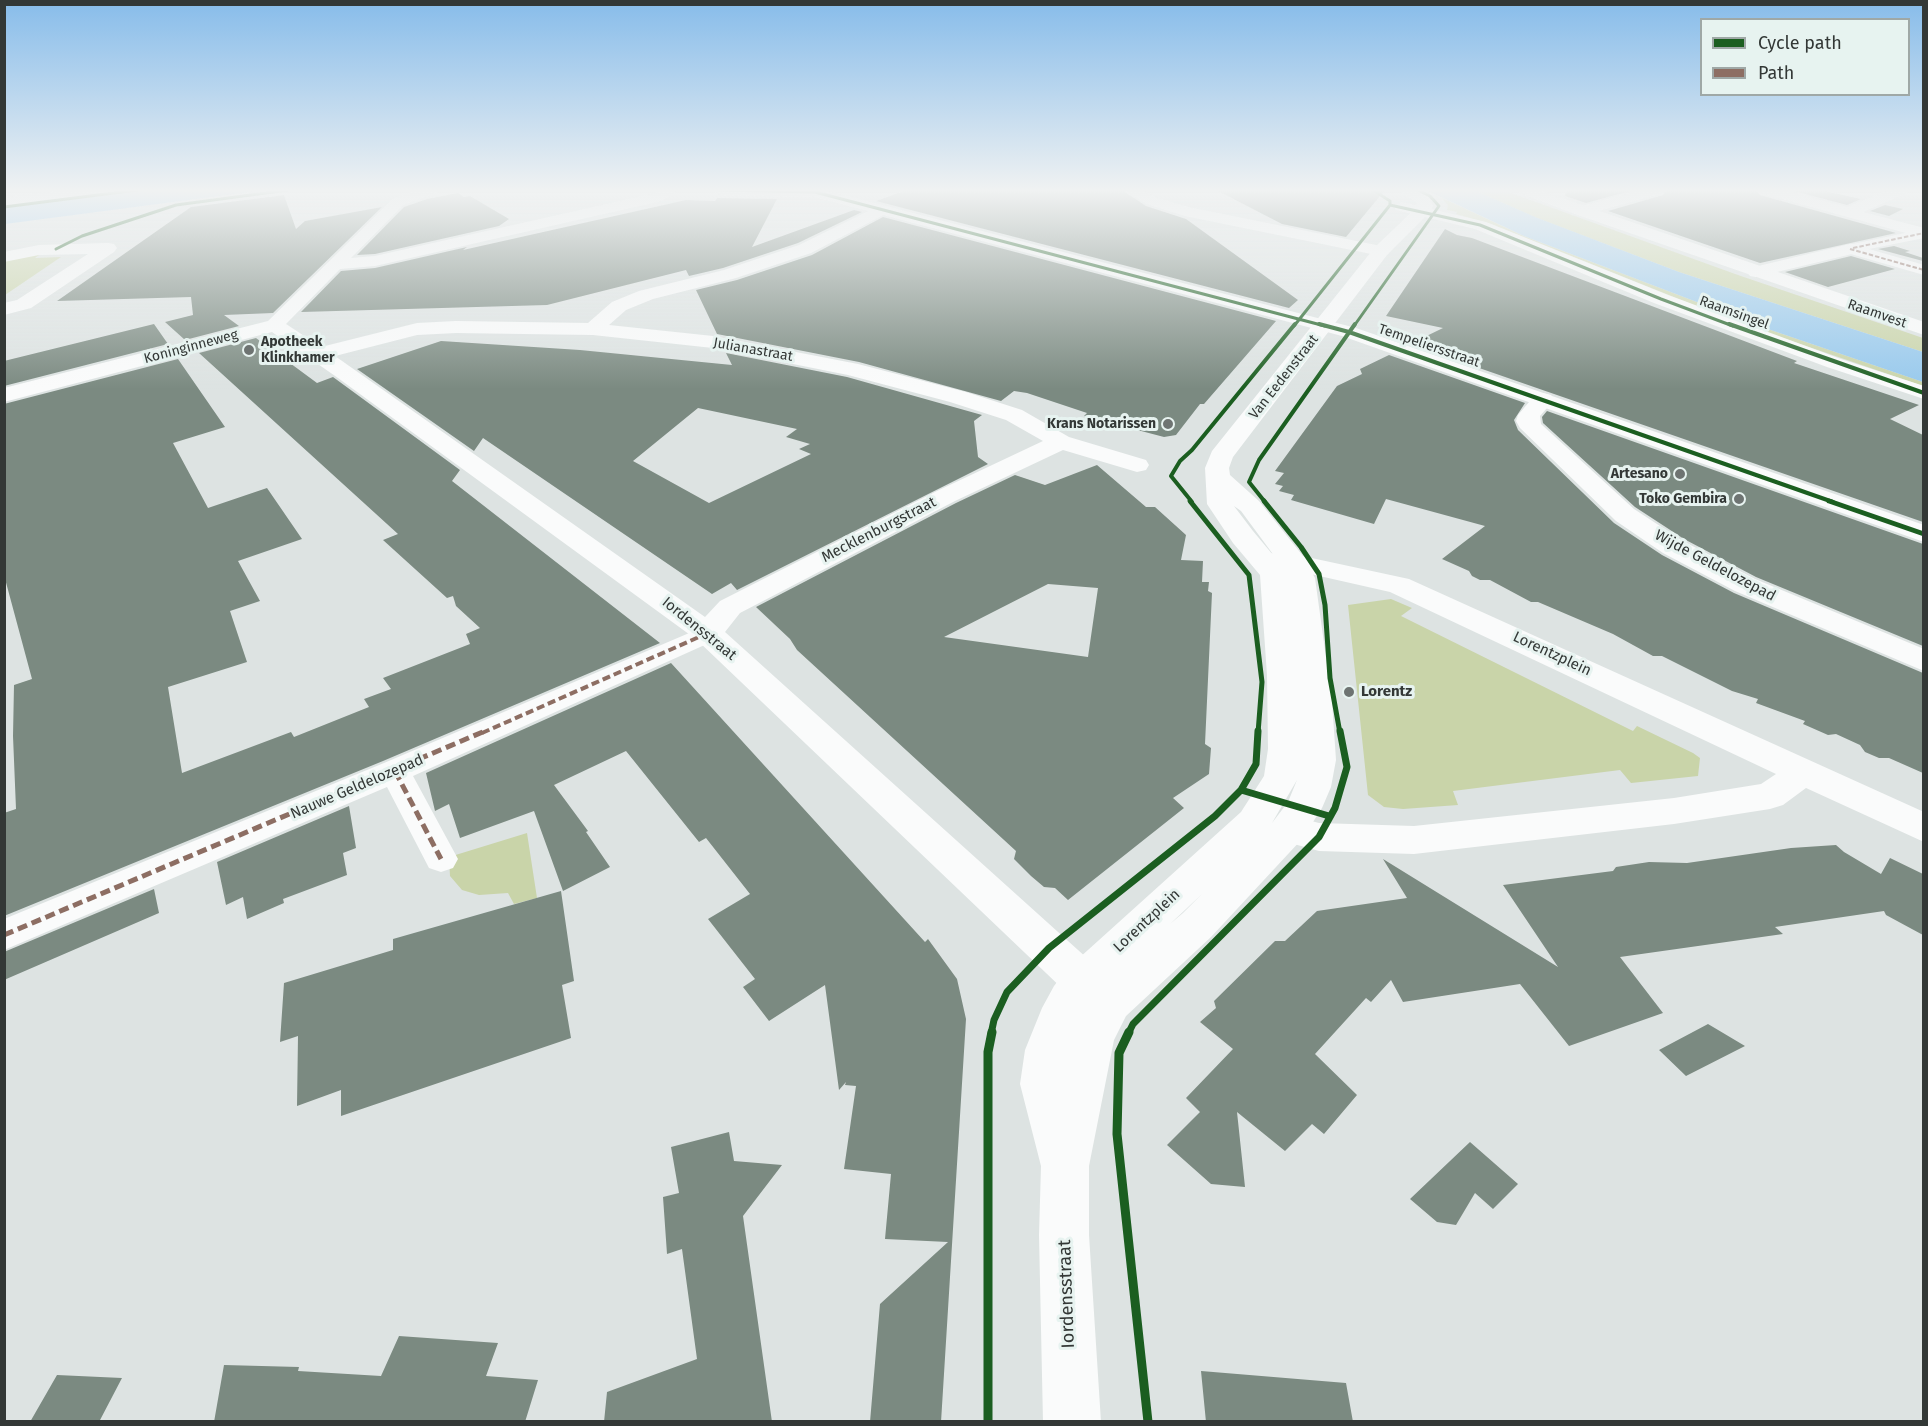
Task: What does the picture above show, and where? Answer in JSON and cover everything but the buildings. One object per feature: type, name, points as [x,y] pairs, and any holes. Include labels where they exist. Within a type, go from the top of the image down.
[{"type":"street","points":[[4,309],[24,304],[95,257]]},
{"type":"street","points":[[275,325],[343,257]]},
{"type":"street","points":[[336,264],[375,261],[395,257]]},
{"type":"street","points":[[593,330],[619,306],[782,257]]},
{"type":"street","name":"Tempeliersstraat","points":[[1060,257],[1325,325],[1923,534]]},
{"type":"street","name":"Van Eedenstraat","points":[[1279,562],[1244,537],[1220,504],[1217,468],[1221,456],[1377,257]]},
{"type":"street","name":"Raamsingel","points":[[1557,257],[1650,295],[1834,363],[1923,393]]},
{"type":"street","name":"Raamvest","points":[[1712,257],[1923,329]]},
{"type":"street","points":[[1756,272],[1819,257]]},
{"type":"street","points":[[1876,257],[1923,270]]},
{"type":"street","name":"Iordensstraat","points":[[275,325],[319,354],[708,633],[1097,992],[1092,1038],[1065,1166],[1064,1234],[1072,1422]]},
{"type":"street","name":"Koninginneweg","points":[[4,395],[275,325]]},
{"type":"street","name":"Julianastraat","points":[[319,354],[382,336],[417,329],[456,327],[593,330],[713,342],[850,369],[958,397],[1014,415],[1061,442],[1137,465]]},
{"type":"street","name":"Wijde Geldelozepad","points":[[1544,400],[1529,415],[1528,421],[1532,428],[1625,515],[1673,547],[1745,585],[1923,661]]},
{"type":"street","name":"Mecklenburgstraat","points":[[708,633],[730,607],[946,496],[1061,442]]},
{"type":"street","points":[[1097,992],[1197,925],[1289,829],[1304,808],[1313,787],[1319,760],[1316,701],[1301,578],[1279,562]]},
{"type":"street","name":"Lorentzplein","points":[[1097,992],[1254,822],[1281,777],[1285,749],[1283,675],[1274,574],[1279,562],[1399,585],[1923,828]]},
{"type":"street","name":"Nauwe Geldelozepad","points":[[4,935],[395,771],[708,633]]},
{"type":"street","points":[[395,771],[441,859]]},
{"type":"street","points":[[1289,829],[1318,837],[1414,840],[1674,811],[1770,796],[1803,772]]},
{"type":"green space","points":[[18,257],[61,257],[5,295],[5,259]]},
{"type":"green space","points":[[1573,257],[1578,257],[1765,328],[1923,382],[1923,386],[1739,323]]},
{"type":"green space","points":[[1638,257],[1687,257],[1923,338],[1923,352]]},
{"type":"green space","points":[[1391,599],[1412,608],[1401,616],[1633,731],[1637,726],[1693,753],[1700,758],[1698,776],[1631,783],[1620,770],[1453,791],[1458,805],[1403,809],[1384,807],[1368,795],[1348,605]]},
{"type":"green space","points":[[527,833],[537,898],[514,904],[508,893],[479,895],[462,890],[450,876],[449,857]]},
{"type":"water","points":[[1578,257],[1639,257],[1923,352],[1923,382],[1765,328]]},
{"type":"marked path","points":[[1877,257],[1924,270]]},
{"type":"marked path","points":[[4,935],[395,771],[708,633]]},
{"type":"marked path","points":[[395,771],[441,859]]},
{"type":"cycle path","points":[[1061,257],[1349,332],[1924,534]]},
{"type":"cycle path","points":[[1171,476],[1180,461],[1192,450],[1351,257]]},
{"type":"cycle path","points":[[1148,1422],[1117,1134],[1119,1053],[1133,1024],[1319,837],[1335,808],[1347,767],[1330,678],[1325,605],[1319,574],[1301,547],[1249,482],[1259,460],[1403,257]]},
{"type":"cycle path","points":[[1557,257],[1661,299],[1834,363],[1924,393]]},
{"type":"cycle path","points":[[988,1422],[988,1052],[994,1020],[1007,992],[1049,948],[1215,816],[1241,790],[1256,764],[1262,682],[1249,575],[1171,476]]},
{"type":"cycle path","points":[[1241,790],[1329,816]]},
{"type":"place","name":"Apotheek Klinkhamer","points":[[249,350]]},
{"type":"place","name":"Krans Notarissen","points":[[1168,424]]},
{"type":"place","name":"Artesano","points":[[1680,474]]},
{"type":"place","name":"Toko Gembira","points":[[1739,499]]},
{"type":"place","name":"Lorentz","points":[[1349,692]]}]
